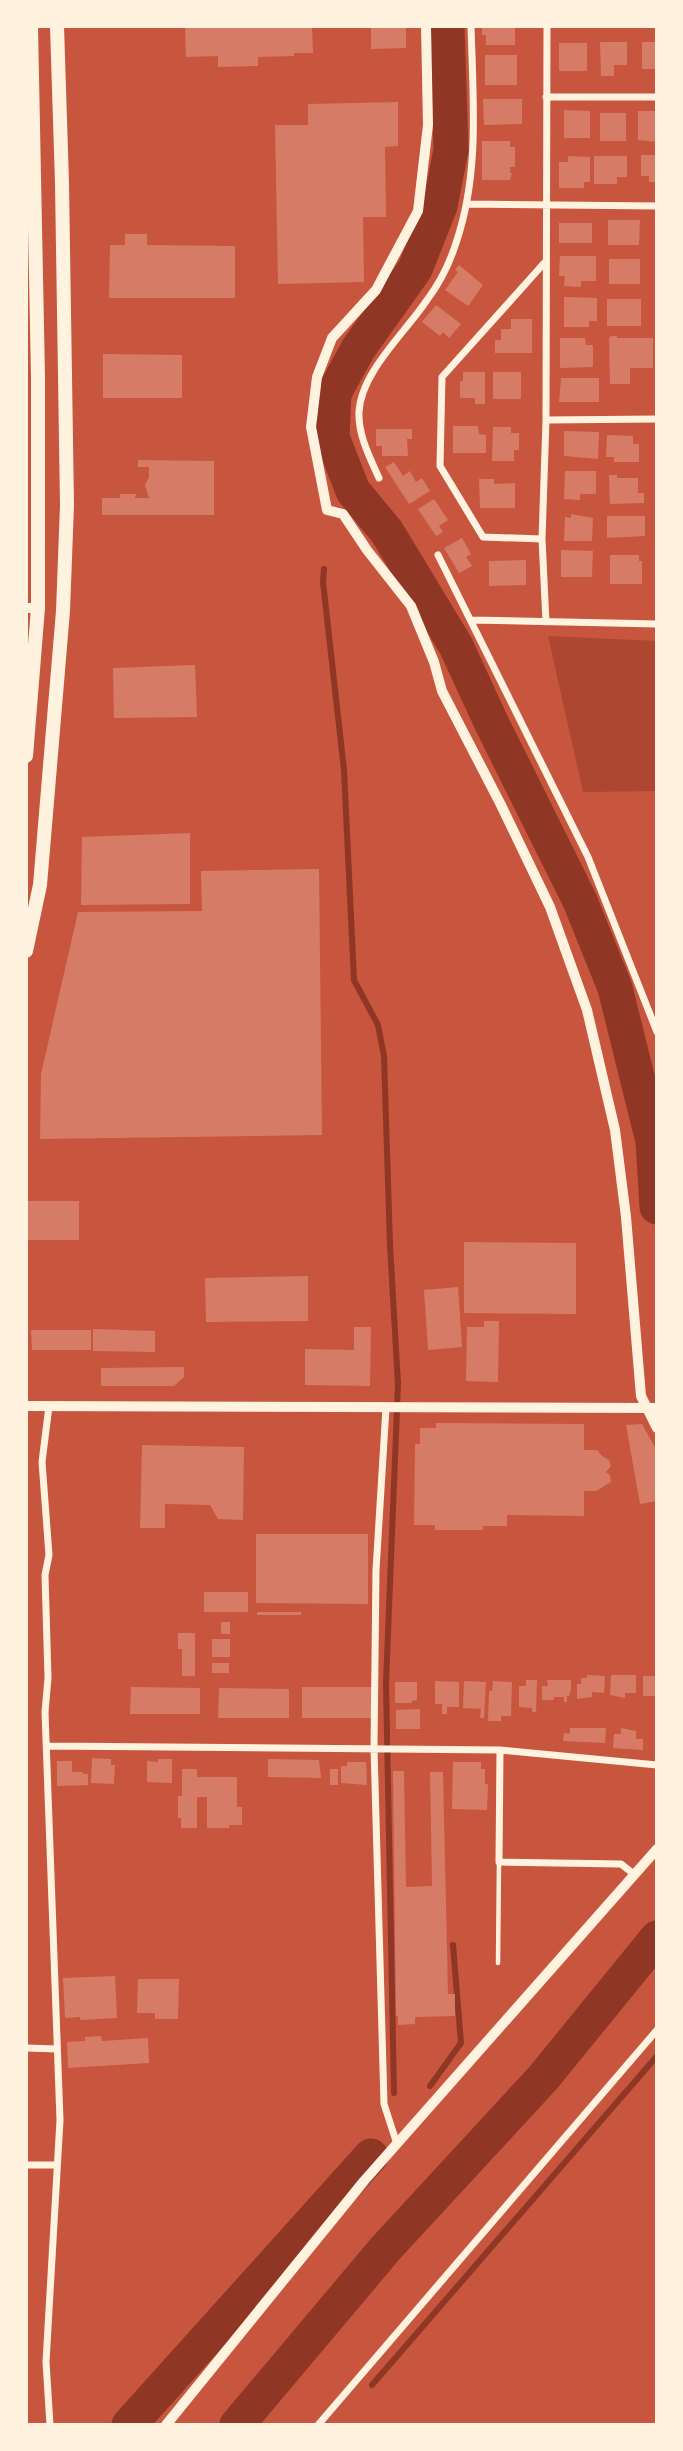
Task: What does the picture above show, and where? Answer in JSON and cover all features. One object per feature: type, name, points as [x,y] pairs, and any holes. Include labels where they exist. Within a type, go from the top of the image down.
[{"type":"highway","points":[[26,756],[38,377],[30,144],[31,26]]},
{"type":"highway","points":[[26,951],[40,885],[63,611],[67,505],[57,26]]},
{"type":"main road","points":[[26,1406],[652,1408]]},
{"type":"street","points":[[426,26],[428,125],[418,211],[376,290],[332,338],[317,376],[311,427],[327,510],[343,514],[411,606],[434,662],[442,691],[550,907],[587,1010],[615,1130],[626,1217],[641,1396],[652,1408],[657,1428]]},
{"type":"street","points":[[379,478],[365,447],[359,415],[362,394],[376,368],[429,299],[456,245],[467,204],[474,140],[471,26]]},
{"type":"street","points":[[546,622],[542,539],[546,420],[547,26]]},
{"type":"street","points":[[546,97],[657,97]]},
{"type":"street","points":[[467,204],[657,206]]},
{"type":"street","points":[[542,539],[483,537],[440,466],[442,377],[546,261]]},
{"type":"street","points":[[546,420],[657,419]]},
{"type":"street","points":[[438,555],[588,857],[657,1031]]},
{"type":"street","points":[[471,620],[657,624]]},
{"type":"street","points":[[50,1406],[42,1462],[49,1555],[45,1575],[48,1678],[45,1712],[60,2120],[46,2362],[50,2425]]},
{"type":"street","points":[[386,1408],[376,1570],[374,1748],[384,2104],[397,2144]]},
{"type":"street","points":[[48,1746],[500,1749],[657,1765]]},
{"type":"street","points":[[500,1749],[499,1862],[621,1864],[635,1875]]},
{"type":"street","points":[[166,2425],[364,2181],[657,1849]]},
{"type":"street","points":[[318,2425],[657,2030]]},
{"type":"street","points":[[26,2048],[57,2049]]},
{"type":"street","points":[[26,2165],[57,2165]]},
{"type":"lane","points":[[498,1963],[499,1862]]},
{"type":"shaded area","points":[[548,636],[657,641],[657,791],[583,792]]},
{"type":"building","points":[[185,26],[312,26],[313,53],[258,57],[258,66],[218,67],[218,56],[186,57]]},
{"type":"building","points":[[371,26],[406,26],[406,48],[371,49]]},
{"type":"building","points":[[482,26],[515,26],[515,45],[486,45]]},
{"type":"building","points":[[600,42],[627,42],[627,65],[614,65],[614,76],[601,76]]},
{"type":"building","points":[[642,42],[657,42],[657,69],[642,69]]},
{"type":"building","points":[[559,43],[587,43],[587,71],[559,71]]},
{"type":"building","points":[[485,55],[517,55],[517,85],[485,85]]},
{"type":"building","points":[[483,99],[522,99],[522,124],[484,125]]},
{"type":"building","points":[[398,102],[398,146],[385,147],[386,217],[363,217],[364,282],[278,284],[275,125],[308,125],[308,104]]},
{"type":"building","points":[[564,110],[590,111],[590,138],[564,138]]},
{"type":"building","points":[[638,111],[657,111],[657,142],[638,140]]},
{"type":"building","points":[[600,113],[626,113],[626,141],[600,141]]},
{"type":"building","points":[[482,141],[510,141],[510,147],[515,147],[515,167],[510,167],[510,180],[482,180]]},
{"type":"building","points":[[641,155],[657,155],[657,182],[649,182],[649,176],[641,176]]},
{"type":"building","points":[[568,156],[590,157],[590,182],[584,182],[584,188],[559,188],[559,162],[568,162]]},
{"type":"building","points":[[594,156],[627,156],[627,177],[617,177],[617,184],[594,184]]},
{"type":"building","points":[[608,220],[640,220],[639,245],[608,245]]},
{"type":"building","points":[[559,223],[592,223],[592,243],[559,243]]},
{"type":"building","points":[[125,234],[147,234],[147,245],[235,246],[235,298],[109,298],[110,245],[125,245]]},
{"type":"building","points":[[560,256],[596,256],[596,281],[581,281],[581,287],[564,286],[565,276],[559,276]]},
{"type":"building","points":[[609,259],[640,259],[640,284],[609,284]]},
{"type":"building","points":[[459,265],[483,285],[468,306],[445,290],[458,272],[455,270]]},
{"type":"building","points":[[564,297],[597,298],[597,321],[589,321],[589,327],[564,327]]},
{"type":"building","points":[[607,299],[641,299],[641,326],[607,326]]},
{"type":"building","points":[[436,305],[461,324],[449,338],[443,332],[440,336],[422,322]]},
{"type":"building","points":[[511,319],[532,319],[532,353],[495,353],[495,340],[501,340],[501,329],[511,329]]},
{"type":"building","points":[[611,336],[653,338],[653,368],[630,368],[630,384],[610,384]]},
{"type":"building","points":[[560,338],[585,338],[586,345],[593,345],[593,367],[560,368]]},
{"type":"building","points":[[103,354],[182,355],[182,398],[103,398]]},
{"type":"building","points":[[463,372],[485,372],[485,404],[475,404],[475,398],[460,398]]},
{"type":"building","points":[[493,372],[521,372],[521,399],[493,399]]},
{"type":"building","points":[[561,378],[599,378],[599,402],[559,402]]},
{"type":"building","points":[[453,426],[478,426],[479,434],[486,435],[486,453],[453,453]]},
{"type":"building","points":[[493,427],[511,427],[511,433],[519,433],[519,450],[514,450],[514,461],[492,461]]},
{"type":"building","points":[[376,429],[412,429],[412,439],[407,439],[408,456],[382,456],[382,446],[376,446]]},
{"type":"building","points":[[564,431],[599,432],[598,459],[564,456]]},
{"type":"building","points":[[607,435],[633,436],[633,444],[639,444],[639,462],[614,462],[614,457],[606,457]]},
{"type":"building","points":[[138,460],[214,461],[214,515],[102,515],[102,498],[120,498],[120,494],[136,494],[135,498],[149,498],[145,485],[149,477],[149,467],[138,467]]},
{"type":"building","points":[[394,462],[403,476],[410,471],[416,482],[422,478],[430,491],[409,504],[385,467]]},
{"type":"building","points":[[565,471],[596,471],[596,494],[580,494],[580,500],[564,499]]},
{"type":"building","points":[[609,475],[617,475],[617,478],[638,478],[638,493],[644,493],[644,503],[610,504]]},
{"type":"building","points":[[479,479],[494,479],[494,484],[515,483],[515,508],[480,508]]},
{"type":"building","points":[[434,499],[448,520],[439,526],[443,532],[436,536],[418,509]]},
{"type":"building","points":[[571,514],[593,518],[592,541],[564,541],[565,517],[571,518]]},
{"type":"building","points":[[607,516],[645,516],[645,536],[607,538]]},
{"type":"building","points":[[462,538],[471,554],[466,557],[472,566],[459,573],[444,548]]},
{"type":"building","points":[[561,550],[593,551],[592,577],[561,577]]},
{"type":"building","points":[[610,555],[639,555],[639,561],[642,561],[642,584],[610,584]]},
{"type":"building","points":[[526,560],[526,585],[489,586],[489,561]]},
{"type":"building","points":[[195,665],[197,717],[114,718],[113,668]]},
{"type":"building","points":[[190,833],[190,904],[81,905],[82,837]]},
{"type":"building","points":[[319,869],[322,1135],[40,1139],[41,1074],[78,912],[202,911],[201,871]]},
{"type":"building","points":[[26,1201],[79,1201],[79,1240],[26,1240]]},
{"type":"building","points":[[464,1242],[576,1243],[576,1314],[464,1313]]},
{"type":"building","points":[[308,1276],[308,1321],[206,1322],[205,1278]]},
{"type":"building","points":[[458,1287],[462,1347],[428,1350],[424,1290]]},
{"type":"building","points":[[484,1321],[499,1321],[498,1382],[466,1381],[467,1327],[484,1327]]},
{"type":"building","points":[[354,1327],[371,1327],[370,1386],[305,1385],[305,1349],[354,1350]]},
{"type":"building","points":[[93,1329],[155,1331],[155,1352],[93,1351]]},
{"type":"building","points":[[31,1330],[91,1330],[91,1350],[32,1350]]},
{"type":"building","points":[[184,1367],[184,1377],[174,1386],[101,1386],[101,1368]]},
{"type":"building","points":[[436,1423],[584,1424],[584,1450],[597,1450],[609,1460],[611,1466],[606,1472],[610,1475],[611,1482],[596,1491],[584,1491],[584,1516],[507,1515],[507,1526],[483,1526],[483,1530],[435,1530],[435,1525],[414,1525],[415,1444],[420,1444],[420,1428],[436,1428]]},
{"type":"building","points":[[642,1424],[657,1451],[657,1501],[640,1504],[626,1425]]},
{"type":"building","points":[[142,1445],[244,1447],[243,1520],[218,1519],[210,1505],[165,1504],[165,1528],[140,1528]]},
{"type":"building","points":[[256,1534],[368,1534],[368,1604],[256,1603]]},
{"type":"building","points":[[204,1592],[248,1592],[248,1612],[204,1612]]},
{"type":"building","points":[[257,1612],[301,1612],[301,1615],[257,1615]]},
{"type":"building","points":[[221,1622],[230,1622],[230,1634],[221,1634]]},
{"type":"building","points":[[178,1633],[195,1633],[195,1676],[182,1676],[182,1649],[178,1649]]},
{"type":"building","points":[[212,1639],[230,1639],[230,1657],[212,1657]]},
{"type":"building","points":[[212,1663],[229,1663],[229,1673],[212,1673]]},
{"type":"building","points":[[587,1675],[605,1676],[604,1693],[592,1692],[592,1697],[577,1699],[577,1684],[581,1684],[581,1678],[587,1678]]},
{"type":"building","points":[[611,1675],[636,1675],[636,1693],[625,1693],[625,1698],[610,1695]]},
{"type":"building","points":[[643,1676],[657,1676],[657,1696],[643,1696]]},
{"type":"building","points":[[526,1680],[537,1680],[536,1712],[532,1712],[532,1708],[519,1707],[519,1686],[526,1686]]},
{"type":"building","points":[[547,1680],[571,1680],[567,1702],[564,1702],[564,1697],[542,1700],[542,1686],[548,1686]]},
{"type":"building","points":[[435,1681],[459,1682],[459,1707],[447,1707],[447,1714],[442,1714],[442,1704],[435,1704]]},
{"type":"building","points":[[464,1681],[486,1682],[484,1718],[480,1718],[481,1709],[463,1708]]},
{"type":"building","points":[[493,1681],[512,1682],[511,1716],[501,1716],[501,1721],[488,1721],[489,1691],[492,1691]]},
{"type":"building","points":[[395,1682],[417,1682],[417,1700],[412,1703],[395,1703]]},
{"type":"building","points":[[131,1687],[200,1688],[200,1714],[130,1714]]},
{"type":"building","points":[[302,1687],[372,1687],[371,1718],[302,1718]]},
{"type":"building","points":[[219,1688],[289,1689],[289,1718],[218,1718]]},
{"type":"building","points":[[420,1709],[420,1729],[396,1729],[396,1710]]},
{"type":"building","points":[[570,1728],[606,1728],[605,1743],[563,1741],[564,1733],[570,1734]]},
{"type":"building","points":[[621,1728],[636,1731],[636,1739],[643,1739],[643,1750],[613,1748],[614,1734],[621,1734]]},
{"type":"building","points":[[92,1758],[111,1759],[111,1765],[115,1765],[114,1784],[91,1783]]},
{"type":"building","points":[[158,1759],[172,1759],[172,1783],[147,1782],[147,1761],[158,1762]]},
{"type":"building","points":[[268,1759],[319,1760],[321,1778],[268,1777]]},
{"type":"building","points":[[57,1761],[72,1761],[72,1772],[88,1774],[88,1785],[57,1786]]},
{"type":"building","points":[[347,1762],[366,1762],[367,1785],[341,1783],[341,1766],[347,1766]]},
{"type":"building","points":[[453,1762],[481,1762],[481,1769],[485,1769],[485,1784],[488,1784],[487,1810],[452,1809]]},
{"type":"building","points":[[182,1769],[197,1769],[197,1777],[237,1777],[237,1807],[242,1807],[242,1825],[207,1828],[207,1797],[197,1797],[197,1828],[181,1828],[178,1796],[182,1796]]},
{"type":"building","points":[[330,1769],[338,1769],[338,1785],[330,1785]]},
{"type":"building","points":[[393,1771],[404,1771],[406,1887],[432,1886],[430,1772],[443,1772],[448,1994],[455,1994],[455,2016],[415,2017],[415,2024],[398,2025],[396,2016]]},
{"type":"building","points":[[115,1976],[117,2018],[65,2018],[63,1978]]},
{"type":"building","points":[[138,1979],[179,1979],[178,2019],[155,2019],[155,2013],[137,2013]]},
{"type":"building","points":[[101,2036],[102,2041],[148,2038],[149,2063],[68,2068],[67,2042],[85,2041],[85,2037]]},
{"type":"waterway","points":[[447,26],[451,150],[440,206],[415,269],[358,349],[334,393],[332,437],[353,491],[387,532],[456,646],[580,901],[615,988],[653,1141],[657,1207]]},
{"type":"waterway","points":[[324,569],[323,582],[344,770],[354,980],[378,1025],[384,1056],[398,1384],[386,1683],[394,2093]]},
{"type":"waterway","points":[[237,2425],[386,2248],[543,2078],[657,1938]]},
{"type":"waterway","points":[[430,2086],[461,2043],[453,1945]]},
{"type":"waterway","points":[[372,2385],[657,2056]]},
{"type":"waterway","points":[[129,2425],[371,2156]]}]
